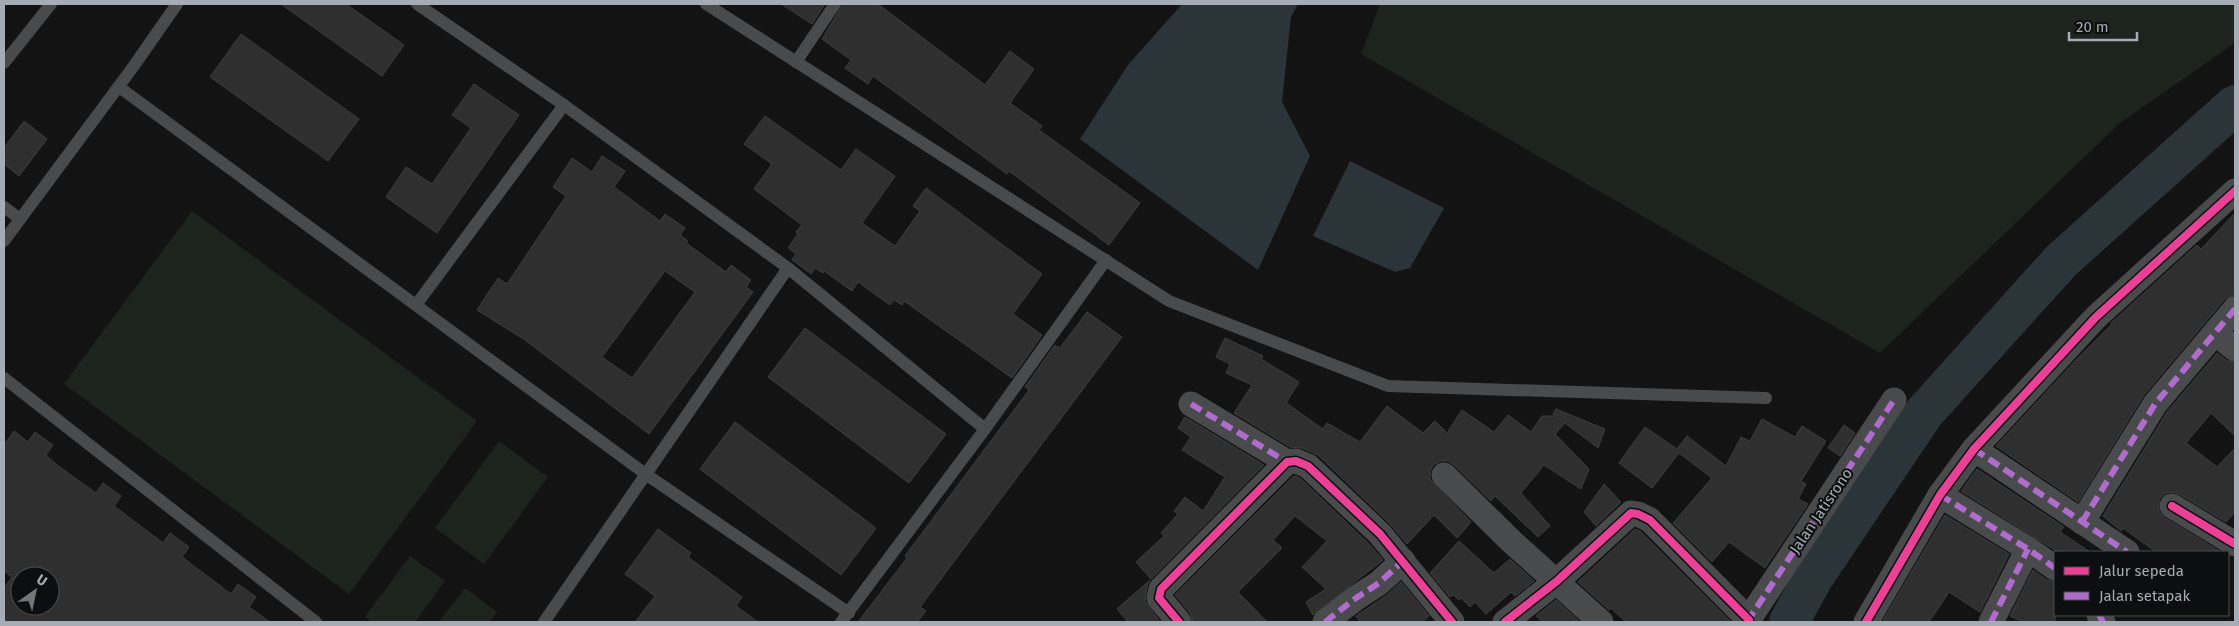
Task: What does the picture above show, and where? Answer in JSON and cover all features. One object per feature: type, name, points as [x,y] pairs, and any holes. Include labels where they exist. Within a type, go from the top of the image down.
[{"type":"street","points":[[1866,622],[1940,495],[1974,449],[2096,317],[2235,191]]},
{"type":"street","points":[[2082,522],[2155,404],[2235,309]]},
{"type":"street","points":[[2215,332],[2235,349]]},
{"type":"street","name":"Jalan Jatisrono","points":[[1748,621],[1894,400]]},
{"type":"street","points":[[1191,404],[1292,462],[1308,466],[1380,534],[1452,622]]},
{"type":"street","points":[[1974,449],[2126,551]]},
{"type":"street","points":[[1179,622],[1159,598],[1161,589],[1292,462]]},
{"type":"street","points":[[1444,475],[1511,541],[1601,622]]},
{"type":"street","points":[[1940,495],[2028,549],[2054,567]]},
{"type":"street","points":[[2172,506],[2235,544]]},
{"type":"street","points":[[1505,622],[1557,581],[1631,513],[1650,520],[1748,621]]},
{"type":"street","points":[[1991,622],[2028,549]]},
{"type":"street","points":[[1325,622],[1356,598],[1379,584],[1403,561]]},
{"type":"lane","points":[[4,63],[51,4]]},
{"type":"lane","points":[[4,241],[177,4]]},
{"type":"lane","points":[[417,4],[564,104],[788,268],[985,429]]},
{"type":"lane","points":[[706,4],[1168,300],[1388,386],[1766,398]]},
{"type":"lane","points":[[796,62],[835,4]]},
{"type":"lane","points":[[118,87],[647,475],[845,617],[985,429],[1106,260]]},
{"type":"lane","points":[[416,305],[564,104]]},
{"type":"lane","points":[[4,207],[20,219]]},
{"type":"lane","points":[[544,622],[788,268]]},
{"type":"lane","points":[[4,378],[316,622]]},
{"type":"shaded area","points":[[1182,4],[1298,4],[1291,17],[1282,102],[1310,156],[1258,270],[1080,139],[1128,65]]},
{"type":"shaded area","points":[[1380,4],[2235,4],[2235,43],[2120,123],[1880,353],[1361,54]]},
{"type":"shaded area","points":[[1350,161],[1444,208],[1410,268],[1395,272],[1313,236]]},
{"type":"shaded area","points":[[192,211],[477,421],[349,594],[64,384]]},
{"type":"shaded area","points":[[499,441],[548,477],[484,564],[435,528]]},
{"type":"shaded area","points":[[410,556],[445,581],[415,622],[372,622],[365,617]]},
{"type":"shaded area","points":[[465,588],[497,612],[489,622],[439,622]]},
{"type":"building","points":[[281,4],[346,4],[404,45],[382,76]]},
{"type":"building","points":[[781,4],[825,4],[812,24]]},
{"type":"building","points":[[843,4],[878,4],[985,85],[1010,51],[1034,69],[1010,103],[1042,126],[1039,130],[1140,203],[1109,245],[1009,171],[1007,174],[873,76],[868,84],[845,68],[851,60],[822,39]]},
{"type":"building","points":[[241,34],[359,119],[328,161],[210,77]]},
{"type":"building","points":[[474,84],[519,115],[437,233],[386,197],[406,167],[432,184],[471,128],[452,115]]},
{"type":"building","points":[[765,116],[841,170],[856,149],[895,176],[862,223],[895,246],[920,211],[913,206],[926,188],[1042,274],[1013,314],[1042,335],[1012,378],[904,301],[902,305],[894,300],[890,305],[858,282],[852,291],[824,271],[823,273],[815,268],[811,274],[792,260],[796,254],[788,248],[802,225],[754,189],[772,164],[744,144]]},
{"type":"building","points":[[24,121],[47,139],[19,176],[4,164],[4,148]]},
{"type":"building","points":[[602,156],[625,171],[614,187],[660,221],[665,214],[685,228],[680,235],[688,241],[686,243],[726,272],[731,265],[751,280],[746,287],[753,292],[649,434],[525,340],[477,310],[498,278],[507,284],[566,196],[553,187],[572,158],[592,172]],"holes":[[[665,271],[695,292],[632,378],[602,357]]]},
{"type":"building","points":[[2235,213],[2235,295],[2224,300],[2144,395],[2078,502],[1996,446],[2111,323],[2197,245],[2201,249]]},
{"type":"building","points":[[1087,312],[1122,337],[920,607],[926,611],[917,622],[858,622],[1029,390],[1025,387],[1055,345],[1060,348]]},
{"type":"building","points":[[805,328],[946,434],[909,483],[768,377]]},
{"type":"building","points":[[1225,338],[1263,356],[1261,359],[1299,382],[1286,403],[1323,429],[1327,423],[1360,442],[1387,406],[1423,433],[1435,421],[1447,433],[1462,410],[1494,432],[1508,415],[1531,432],[1542,416],[1555,416],[1553,414],[1556,409],[1605,429],[1598,448],[1565,423],[1555,434],[1589,469],[1581,489],[1544,465],[1521,493],[1550,526],[1538,537],[1495,496],[1491,501],[1454,465],[1448,461],[1441,461],[1433,465],[1430,479],[1471,522],[1457,538],[1434,515],[1407,544],[1390,524],[1318,455],[1302,448],[1290,447],[1234,413],[1252,385],[1226,373],[1230,364],[1216,357]]},
{"type":"building","points":[[2217,353],[2226,360],[2235,363],[2235,436],[2211,413],[2186,443],[2217,467],[2235,448],[2235,512],[2226,522],[2173,492],[2166,493],[2160,498],[2158,505],[2160,513],[2165,518],[2219,551],[2155,551],[2123,528],[2121,531],[2103,516],[2167,412]]},
{"type":"building","points":[[1185,417],[1264,465],[1151,579],[1136,562],[1164,536],[1161,533],[1178,514],[1174,511],[1185,497],[1203,511],[1225,477],[1182,450],[1191,437],[1178,428]]},
{"type":"building","points":[[1762,419],[1795,437],[1802,426],[1826,441],[1801,481],[1806,484],[1798,499],[1808,504],[1765,568],[1729,542],[1712,562],[1673,523],[1712,478],[1679,453],[1652,488],[1619,463],[1645,427],[1677,449],[1687,436],[1726,466],[1741,437],[1750,441]]},
{"type":"building","points":[[735,422],[876,528],[841,575],[700,469]]},
{"type":"building","points":[[1844,425],[1855,433],[1840,456],[1828,448]]},
{"type":"building","points":[[14,431],[28,442],[35,432],[53,445],[46,455],[57,465],[96,493],[103,483],[121,496],[114,506],[163,543],[170,533],[189,547],[182,557],[231,594],[238,584],[256,597],[249,607],[270,622],[4,622],[4,588],[10,580],[10,616],[60,616],[60,566],[10,566],[10,576],[4,571],[4,445]]},
{"type":"building","points":[[1977,469],[2064,527],[2060,532],[2088,551],[2056,551],[1961,491]]},
{"type":"building","points":[[1294,476],[1300,478],[1369,544],[1383,560],[1313,615],[1306,602],[1326,589],[1302,567],[1327,541],[1295,516],[1273,540],[1282,548],[1238,592],[1267,622],[1193,622],[1190,613],[1175,595]]},
{"type":"building","points":[[1604,484],[1621,502],[1596,526],[1584,512]]},
{"type":"building","points":[[1945,515],[2009,554],[1980,612],[1949,592],[1929,622],[1882,622]]},
{"type":"building","points":[[658,529],[691,553],[688,557],[742,597],[736,606],[758,622],[635,622],[655,596],[625,574]]},
{"type":"building","points":[[1635,529],[1641,532],[1731,622],[1626,622],[1611,608],[1609,610],[1578,582]]},
{"type":"building","points":[[1459,541],[1494,573],[1510,559],[1534,581],[1515,596],[1511,592],[1486,614],[1475,602],[1470,607],[1461,598],[1459,600],[1453,595],[1450,597],[1430,573]]},
{"type":"building","points":[[2033,570],[2047,580],[2054,582],[2055,622],[2024,622],[2010,616]]},
{"type":"building","points":[[1150,580],[1147,586],[1145,601],[1160,622],[1128,622],[1117,609]]},
{"type":"building","points":[[1401,582],[1429,616],[1422,622],[1360,622],[1356,616],[1387,595]]},
{"type":"building","points":[[1556,600],[1580,622],[1543,622],[1536,616]]},
{"type":"waterway","points":[[1789,622],[1813,578],[1924,413],[2061,261],[2235,105]]},
{"type":"marked path","points":[[2082,522],[2155,404],[2235,309]]},
{"type":"marked path","points":[[1747,622],[1894,400]]},
{"type":"marked path","points":[[1191,404],[1287,462]]},
{"type":"marked path","points":[[1974,449],[2126,551]]},
{"type":"marked path","points":[[1940,495],[2028,549],[2054,567]]},
{"type":"marked path","points":[[1991,622],[2028,549]]},
{"type":"marked path","points":[[1325,622],[1379,583],[1403,561]]},
{"type":"marked path","points":[[2100,616],[2103,622]]},
{"type":"cycle path","points":[[1866,622],[1940,495],[1974,449],[2096,317],[2235,191]]},
{"type":"cycle path","points":[[1179,622],[1159,598],[1161,589],[1287,462],[1296,461],[1308,466],[1380,534],[1452,622]]},
{"type":"cycle path","points":[[2172,506],[2235,544]]},
{"type":"cycle path","points":[[1505,622],[1557,581],[1631,513],[1650,520],[1749,620]]}]
